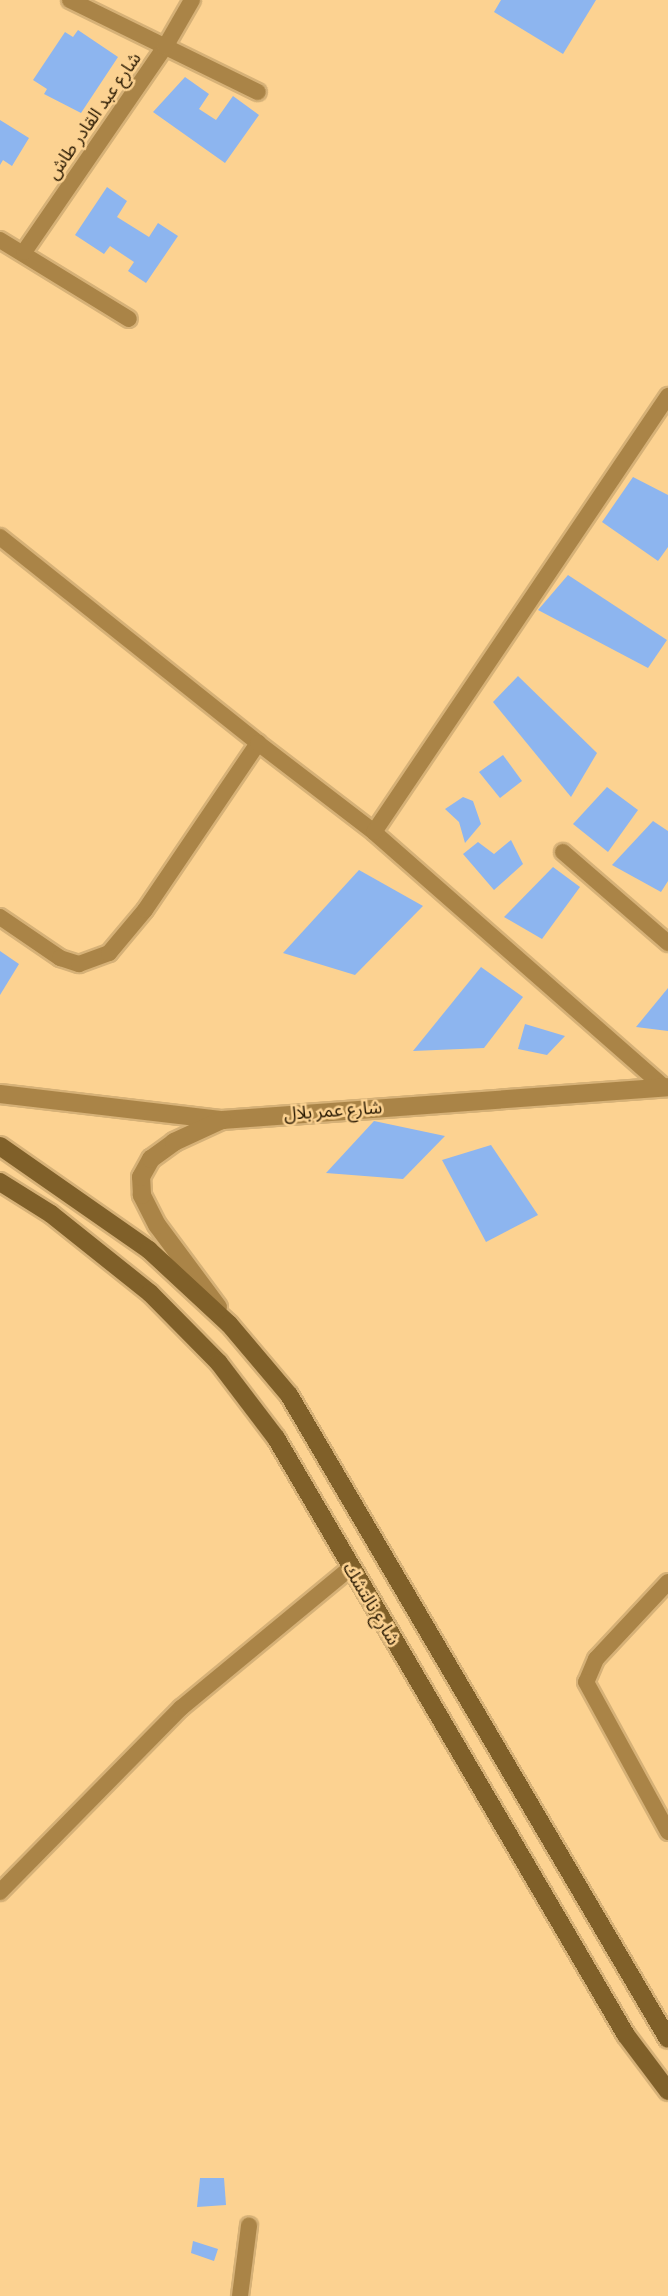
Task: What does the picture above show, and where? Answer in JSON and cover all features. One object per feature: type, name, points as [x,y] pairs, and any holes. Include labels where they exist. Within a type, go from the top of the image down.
[{"type":"main road","name":"شارع نالتشك","points":[[0,1146],[149,1250],[229,1324],[289,1395],[666,2032]]},
{"type":"main road","name":"شارع نالتشك","points":[[0,1182],[94,1246],[150,1293],[219,1363],[276,1438],[626,2035],[668,2091]]},
{"type":"street","points":[[70,0],[258,92]]},
{"type":"street","name":"شارع عبد القادر طاش","points":[[24,252],[165,47],[192,0]]},
{"type":"street","points":[[0,240],[24,252],[130,319]]},
{"type":"street","points":[[374,832],[668,396]]},
{"type":"street","points":[[0,537],[374,832],[666,1087]]},
{"type":"street","points":[[0,917],[42,950],[60,958],[79,964],[109,953],[145,910],[258,743]]},
{"type":"street","points":[[563,852],[668,943]]},
{"type":"street","name":"شارع عمر بلال","points":[[0,1094],[222,1120],[666,1087]]},
{"type":"street","points":[[222,1120],[174,1142],[151,1159],[141,1177],[142,1195],[157,1224],[229,1324]]},
{"type":"street","points":[[0,1892],[181,1708],[350,1568]]},
{"type":"street","points":[[668,1582],[596,1659],[586,1682],[668,1832]]},
{"type":"street","points":[[240,2296],[249,2226]]},
{"type":"building","points":[[501,0],[596,0],[563,54],[494,12]]},
{"type":"building","points":[[78,30],[118,57],[81,113],[44,94],[47,89],[33,80],[65,32],[73,37]]},
{"type":"building","points":[[185,77],[209,94],[199,109],[216,120],[233,96],[259,115],[225,163],[153,112]]},
{"type":"building","points":[[0,120],[29,138],[12,166],[3,160],[0,165]]},
{"type":"building","points":[[107,187],[127,201],[117,217],[149,237],[158,223],[178,236],[146,283],[128,271],[134,262],[110,246],[104,254],[75,235]]},
{"type":"building","points":[[633,477],[668,495],[668,547],[658,561],[602,522]]},
{"type":"building","points":[[568,575],[667,640],[648,668],[538,610]]},
{"type":"building","points":[[518,676],[597,753],[571,797],[493,702]]},
{"type":"building","points":[[503,755],[522,781],[500,798],[479,772]]},
{"type":"building","points":[[607,787],[638,810],[608,852],[573,824]]},
{"type":"building","points":[[463,797],[473,801],[481,824],[465,843],[459,822],[445,809]]},
{"type":"building","points":[[653,821],[668,831],[668,881],[661,892],[612,865]]},
{"type":"building","points":[[511,840],[523,864],[494,890],[463,854],[478,842],[494,854]]},
{"type":"building","points":[[553,867],[580,887],[542,939],[504,917]]},
{"type":"building","points":[[359,870],[423,906],[355,975],[283,953]]},
{"type":"building","points":[[0,951],[19,964],[0,995]]},
{"type":"building","points":[[481,967],[523,997],[484,1048],[413,1051]]},
{"type":"building","points":[[668,988],[668,1031],[636,1027]]},
{"type":"building","points":[[525,1024],[565,1036],[547,1055],[518,1049]]},
{"type":"building","points":[[374,1121],[445,1136],[403,1179],[326,1173]]},
{"type":"building","points":[[491,1145],[538,1215],[486,1242],[442,1160]]},
{"type":"building","points":[[200,2178],[224,2178],[226,2205],[197,2207]]},
{"type":"building","points":[[193,2241],[218,2249],[214,2261],[191,2253]]}]
